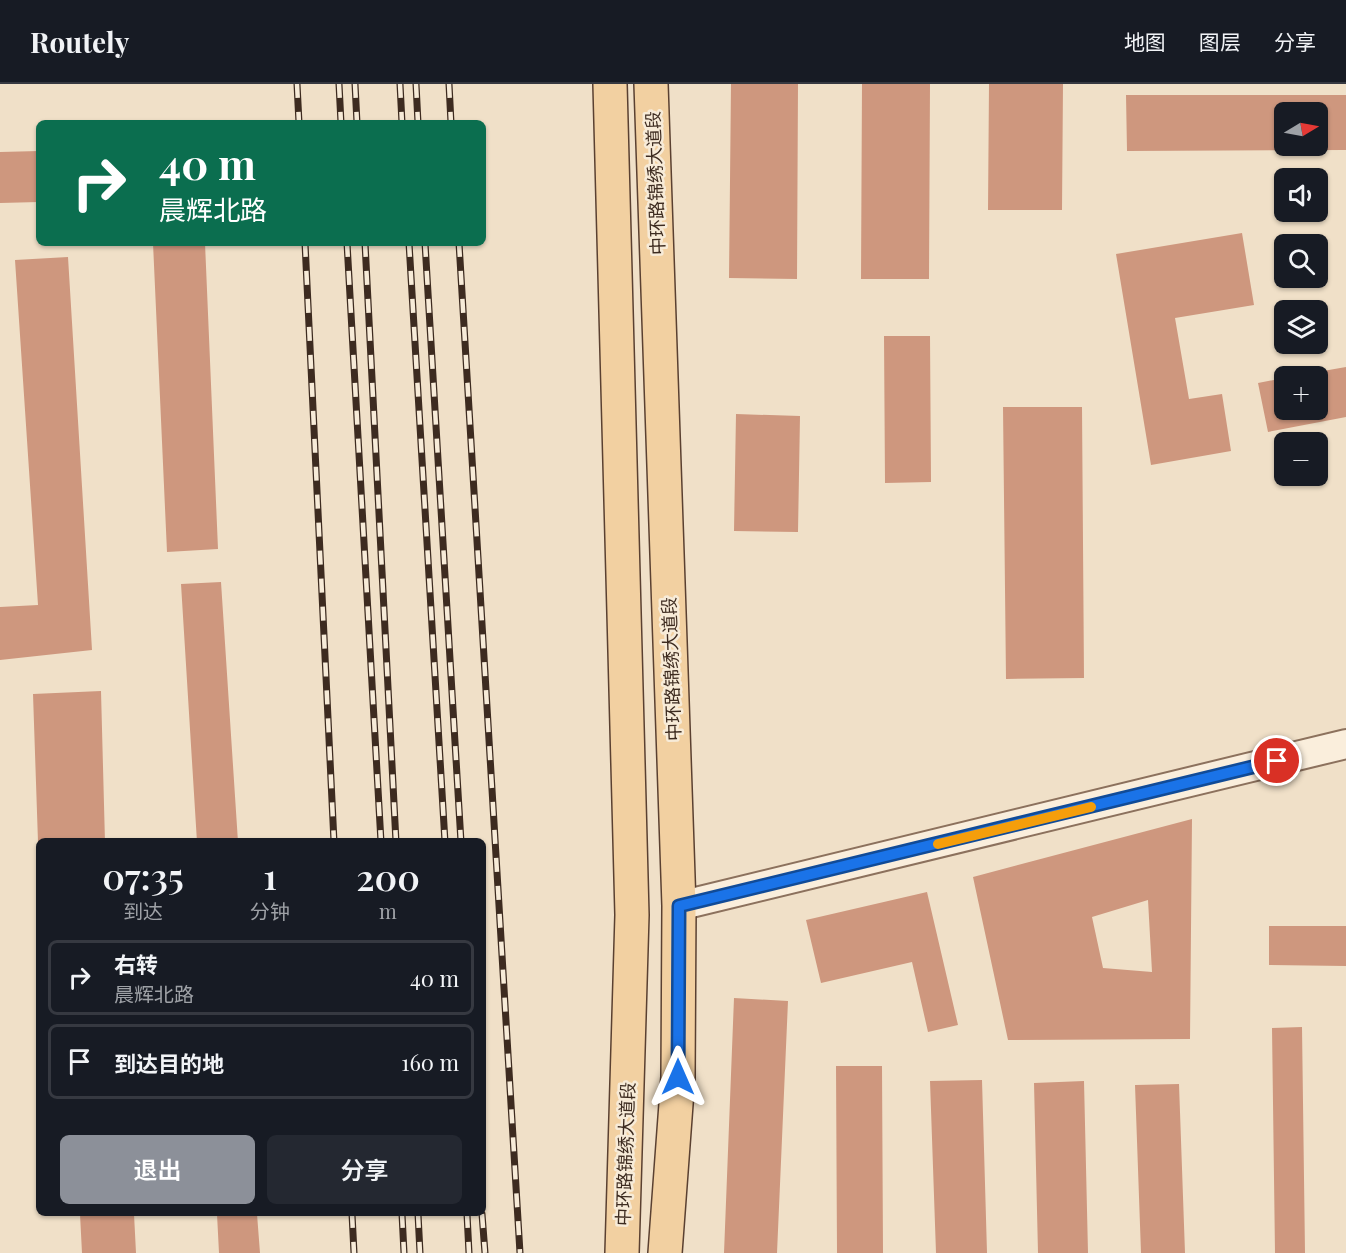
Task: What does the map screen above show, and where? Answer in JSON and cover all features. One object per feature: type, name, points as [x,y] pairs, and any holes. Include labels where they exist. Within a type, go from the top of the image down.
[{"type":"main road","name":"中环路锦绣大道段","points":[[610,84],[632,915],[622,1253]]},
{"type":"main road","name":"中环路锦绣大道段","points":[[651,84],[679,906],[678,1077],[665,1253]]},
{"type":"street","points":[[679,906],[1346,744]]},
{"type":"building","points":[[731,84],[798,84],[797,279],[729,278]]},
{"type":"building","points":[[862,84],[930,84],[929,279],[861,279]]},
{"type":"building","points":[[989,84],[1063,84],[1062,210],[988,210]]},
{"type":"building","points":[[1126,95],[1346,95],[1346,150],[1328,150],[1328,102],[1274,102],[1274,150],[1127,151]]},
{"type":"building","points":[[36,151],[36,202],[0,203],[0,152]]},
{"type":"building","points":[[1242,233],[1254,305],[1175,318],[1189,399],[1222,394],[1231,451],[1151,465],[1116,254]]},
{"type":"building","points":[[153,246],[205,246],[218,549],[167,552]]},
{"type":"building","points":[[68,257],[92,650],[0,660],[0,607],[38,605],[15,260]]},
{"type":"building","points":[[884,336],[930,336],[931,482],[885,483]]},
{"type":"building","points":[[1346,367],[1346,417],[1268,432],[1258,383],[1274,380],[1274,420],[1328,420],[1328,370]]},
{"type":"building","points":[[1003,407],[1082,407],[1084,678],[1006,679]]},
{"type":"building","points":[[736,414],[800,416],[798,532],[734,531]]},
{"type":"building","points":[[221,582],[238,838],[197,838],[181,584]]},
{"type":"building","points":[[101,691],[105,838],[38,838],[33,694]]},
{"type":"building","points":[[1192,819],[1190,1039],[1008,1040],[973,877]],"holes":[[[1148,900],[1152,972],[1103,968],[1092,917]]]},
{"type":"building","points":[[927,892],[958,1025],[928,1032],[912,962],[821,983],[806,920]]},
{"type":"building","points":[[1269,926],[1346,926],[1346,966],[1269,965]]},
{"type":"building","points":[[734,998],[788,1001],[777,1253],[724,1253]]},
{"type":"building","points":[[1302,1027],[1305,1253],[1275,1253],[1272,1028]]},
{"type":"building","points":[[836,1066],[882,1066],[883,1253],[837,1253]]},
{"type":"building","points":[[982,1080],[987,1253],[936,1253],[930,1081]]},
{"type":"building","points":[[1084,1081],[1088,1253],[1038,1253],[1034,1083]]},
{"type":"building","points":[[1179,1084],[1185,1253],[1141,1253],[1135,1085]]},
{"type":"building","points":[[80,1216],[134,1216],[136,1253],[82,1253]]},
{"type":"building","points":[[217,1216],[257,1216],[260,1253],[219,1253]]},
{"type":"railway","points":[[297,84],[299,120]]},
{"type":"railway","points":[[339,84],[341,120]]},
{"type":"railway","points":[[355,84],[357,120]]},
{"type":"railway","points":[[400,84],[402,120]]},
{"type":"railway","points":[[416,84],[418,120]]},
{"type":"railway","points":[[449,84],[451,120]]},
{"type":"railway","points":[[305,246],[334,838]]},
{"type":"railway","points":[[347,246],[381,838]]},
{"type":"railway","points":[[365,246],[396,838]]},
{"type":"railway","points":[[409,246],[445,838]]},
{"type":"railway","points":[[425,246],[461,838]]},
{"type":"railway","points":[[459,246],[520,1253]]},
{"type":"railway","points":[[352,1216],[354,1253]]},
{"type":"railway","points":[[402,1216],[404,1253]]},
{"type":"railway","points":[[418,1216],[420,1253]]},
{"type":"railway","points":[[467,1216],[469,1253]]},
{"type":"railway","points":[[482,1216],[485,1253]]},
{"type":"slow traffic","points":[[938,844],[1091,807]]},
{"type":"route","points":[[678,1077],[679,906],[1277,761]]}]
